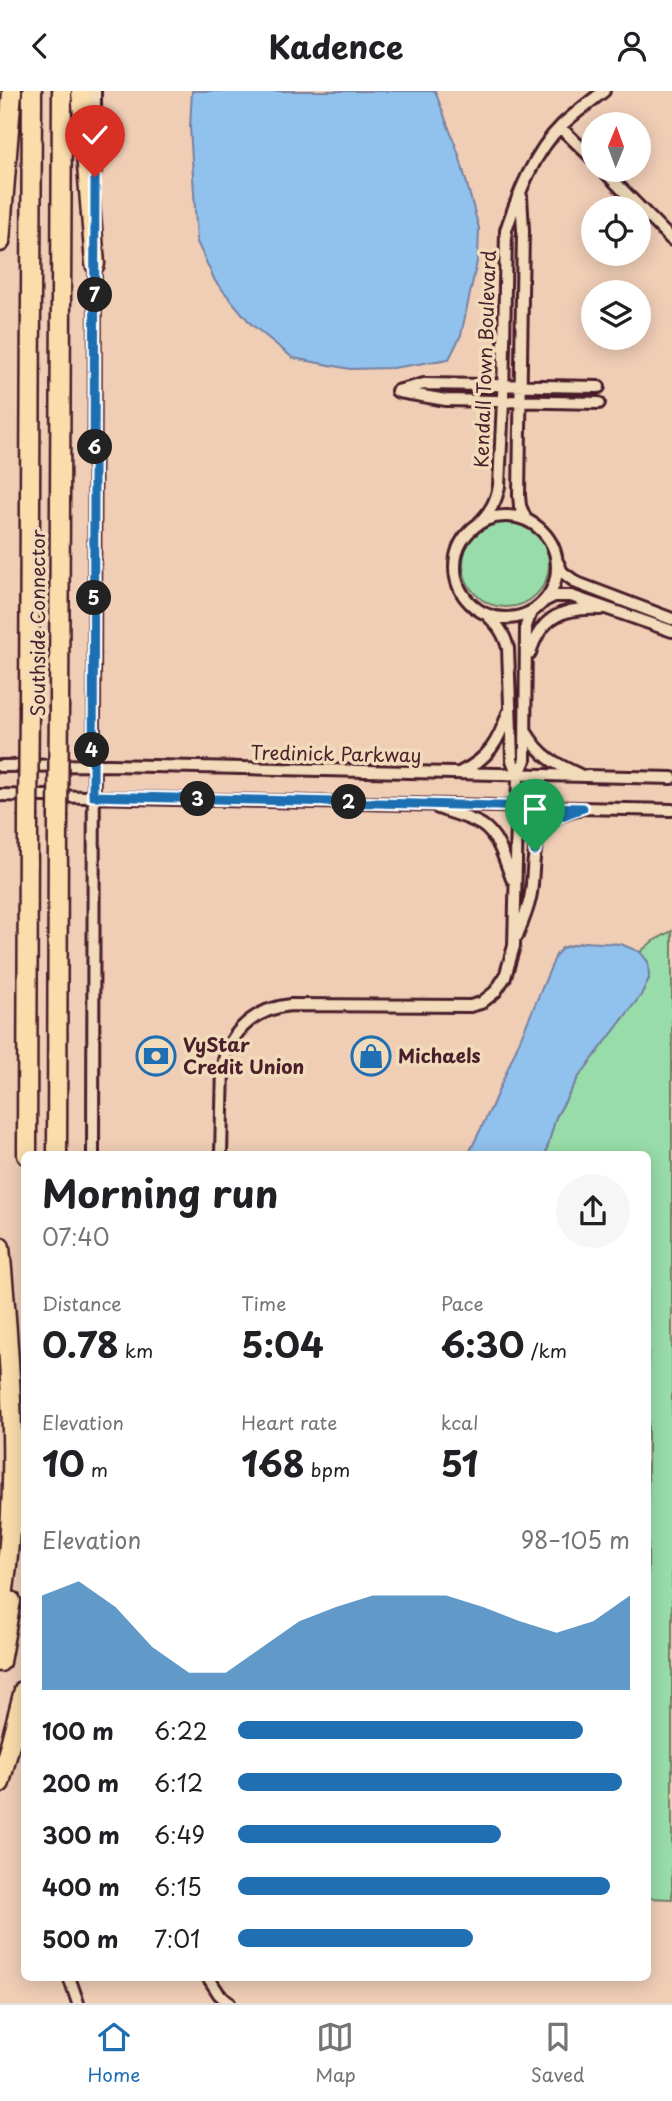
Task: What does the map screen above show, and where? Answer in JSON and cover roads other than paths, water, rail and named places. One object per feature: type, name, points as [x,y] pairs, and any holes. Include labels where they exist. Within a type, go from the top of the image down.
[{"type":"highway","points":[[0,242],[12,91]]},
{"type":"highway","name":"Southside Connector","points":[[27,1151],[32,91]]},
{"type":"highway","name":"Southside Connector","points":[[57,1151],[62,91]]},
{"type":"highway","points":[[81,91],[95,264]]},
{"type":"highway","points":[[0,1247],[9,1350],[12,1471],[10,1524],[0,1615]]},
{"type":"highway","points":[[0,1662],[16,1570],[21,1507]]},
{"type":"highway","points":[[0,1783],[21,1702]]},
{"type":"highway","points":[[0,1791],[21,1744]]},
{"type":"street","points":[[93,1151],[95,91]]},
{"type":"street","name":"Kendall Town Boulevard","points":[[479,523],[497,498],[503,401],[506,230],[540,153],[560,127],[604,91]]},
{"type":"street","points":[[560,127],[581,147]]},
{"type":"street","points":[[615,182],[672,240]]},
{"type":"street","name":"Kendall Town Boulevard","points":[[521,193],[523,230],[519,495],[526,520]]},
{"type":"street","points":[[599,387],[421,384],[397,391],[446,400],[599,403]]},
{"type":"street","points":[[514,946],[517,776],[512,759],[508,648],[498,624],[464,597],[458,584],[456,557],[460,543],[468,532],[479,523],[502,516],[526,520],[538,527],[554,548],[557,562],[553,588],[545,600]]},
{"type":"street","points":[[557,562],[562,572],[578,583],[672,619]]},
{"type":"street","points":[[486,614],[509,618],[531,611],[554,596],[571,596],[672,631]]},
{"type":"street","points":[[527,662],[534,641],[547,622],[555,616],[570,610],[609,610]]},
{"type":"street","points":[[517,776],[525,759],[526,626],[531,611]]},
{"type":"street","points":[[458,774],[477,764],[491,751],[502,731],[510,707]]},
{"type":"street","points":[[526,732],[542,754],[554,763],[584,777]]},
{"type":"street","name":"Tredinick Parkway","points":[[0,766],[92,765],[672,778]]},
{"type":"street","points":[[0,795],[672,810]]},
{"type":"street","points":[[428,804],[472,820],[489,832],[515,885]]},
{"type":"street","points":[[221,1151],[223,1065],[225,1052],[239,1028],[261,1013],[290,1005],[470,1006],[481,1003],[495,992],[505,977],[531,897],[535,851],[540,833],[556,818],[583,808]]},
{"type":"street","points":[[70,1981],[78,2003]]},
{"type":"street","points":[[211,1981],[229,2003]]},
{"type":"water","points":[[192,91],[435,91],[459,155],[479,228],[478,257],[461,335],[449,359],[393,368],[350,369],[293,358],[251,324],[215,281],[197,242],[190,127]]},
{"type":"water","points":[[584,942],[621,944],[640,952],[648,962],[649,978],[641,995],[578,1078],[556,1117],[546,1151],[470,1151],[556,955],[562,948]]},
{"type":"place","name":"VyStar Credit Union","points":[[156,1056]]},
{"type":"place","name":"Michaels","points":[[371,1056]]}]
